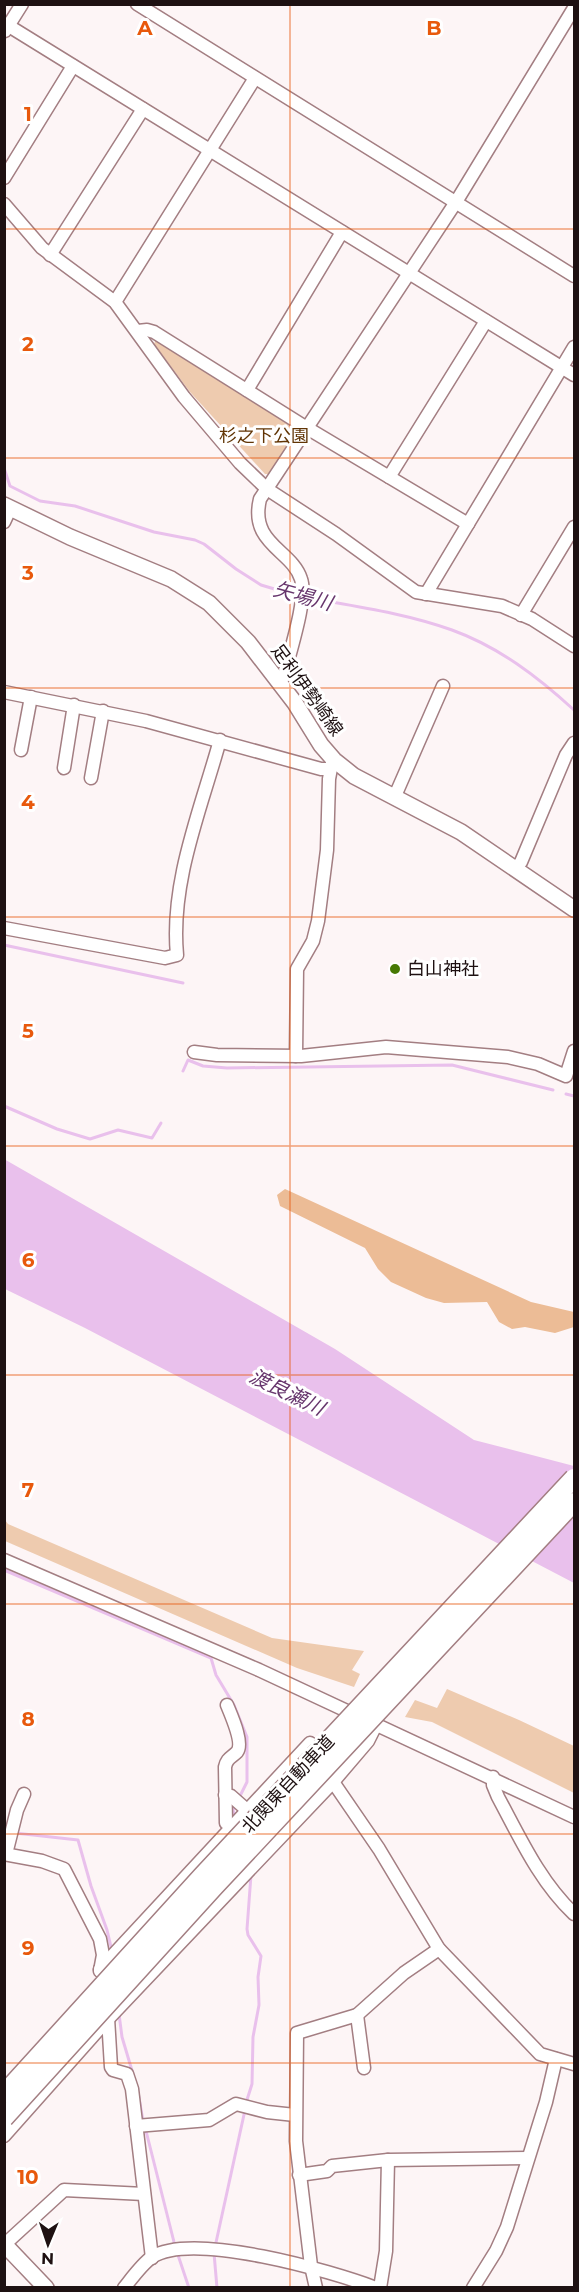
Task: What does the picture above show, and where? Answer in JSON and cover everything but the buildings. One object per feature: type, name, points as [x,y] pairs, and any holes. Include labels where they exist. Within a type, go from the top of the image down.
[{"type":"highway","name":"北関東自動車道","points":[[4,2094],[202,1876],[574,1478]]},
{"type":"highway","name":"北関東自動車道","points":[[4,2118],[255,1843],[574,1502]]},
{"type":"main road","name":"足利伊勢崎線","points":[[6,512],[171,579],[210,603],[237,629],[279,682],[332,765],[461,832],[574,909]]},
{"type":"main road","points":[[4,2244],[46,2288]]},
{"type":"street","points":[[22,4],[6,27],[574,375]]},
{"type":"street","points":[[137,4],[574,276]]},
{"type":"street","points":[[279,682],[284,676],[301,598],[302,580],[298,572],[271,544],[262,527],[258,508],[260,499],[456,202],[574,8]]},
{"type":"street","points":[[4,178],[73,66]]},
{"type":"street","points":[[115,302],[255,78]]},
{"type":"street","points":[[50,255],[143,109]]},
{"type":"street","points":[[4,204],[24,229],[50,255],[115,302],[190,405],[240,463],[267,489],[336,534],[406,587],[416,592],[501,606],[532,619],[574,646]]},
{"type":"street","points":[[247,390],[342,232]]},
{"type":"street","points":[[389,477],[486,321]]},
{"type":"street","points":[[138,331],[153,332],[307,428],[468,524]]},
{"type":"street","points":[[426,594],[574,347]]},
{"type":"street","points":[[521,615],[574,527]]},
{"type":"street","points":[[395,796],[443,686]]},
{"type":"street","points":[[4,693],[103,711],[220,740],[321,769],[332,765],[327,850],[318,921],[313,941],[297,969],[296,1056]]},
{"type":"street","points":[[21,750],[31,697]]},
{"type":"street","points":[[64,768],[74,705]]},
{"type":"street","points":[[91,778],[103,711]]},
{"type":"street","points":[[4,928],[165,958],[177,955],[179,900],[186,852],[220,740]]},
{"type":"street","points":[[516,868],[566,755],[574,743]]},
{"type":"street","points":[[194,1052],[217,1055],[296,1056],[386,1047],[508,1057],[538,1064],[566,1076],[574,1052]]},
{"type":"street","points":[[4,1560],[377,1723],[574,1817]]},
{"type":"street","points":[[226,1823],[226,1762],[240,1746],[227,1705]]},
{"type":"street","points":[[4,2136],[108,2019],[333,1782],[368,1741],[377,1723]]},
{"type":"street","points":[[100,1969],[310,1743],[318,1760],[379,1849],[438,1949],[540,2054],[574,2064]]},
{"type":"street","points":[[493,1777],[493,1785],[498,1797],[536,1866],[553,1891],[574,1914]]},
{"type":"street","points":[[24,1794],[17,1810],[5,1854],[42,1861],[64,1869],[100,1940],[103,1955],[100,1977],[108,2019],[111,2067],[113,2070],[127,2074],[132,2089],[152,2258]]},
{"type":"street","points":[[225,1795],[231,1796],[248,1811]]},
{"type":"street","points":[[316,2288],[299,2175],[295,2115],[298,2094],[297,2033],[357,2015],[404,1973],[438,1949]]},
{"type":"street","points":[[357,2015],[364,2068]]},
{"type":"street","points":[[473,2288],[496,2251],[507,2227],[546,2102],[556,2059]]},
{"type":"street","points":[[136,2126],[209,2120],[236,2104],[267,2112],[295,2115]]},
{"type":"street","points":[[299,2175],[327,2171],[332,2166],[388,2160],[528,2158]]},
{"type":"street","points":[[124,2288],[152,2258],[176,2248],[209,2250],[311,2266],[378,2288],[386,2251],[388,2160]]},
{"type":"street","points":[[4,2244],[64,2190],[144,2194]]},
{"type":"green space","name":"杉之下公園","points":[[156,339],[296,426],[298,431],[269,474],[265,474],[190,392],[154,344]]},
{"type":"green space","points":[[5,1520],[8,1524],[272,1638],[364,1651],[352,1670],[360,1674],[354,1687],[297,1668],[5,1541]]},
{"type":"green space","points":[[447,1689],[574,1746],[574,1793],[432,1722],[405,1717],[415,1700],[437,1708]]},
{"type":"shaded area","points":[[285,1189],[531,1302],[574,1312],[574,1327],[555,1333],[525,1327],[512,1329],[499,1322],[487,1302],[444,1303],[426,1298],[391,1282],[378,1269],[365,1248],[280,1206],[277,1195]]},
{"type":"water","name":"渡良瀬川","points":[[4,1159],[335,1349],[474,1440],[574,1466],[574,1583],[85,1328],[5,1289]]},
{"type":"waterway","name":"矢場川","points":[[4,468],[10,486],[40,501],[75,506],[154,532],[195,540],[261,585],[298,596]]},
{"type":"waterway","name":"矢場川","points":[[304,597],[397,614],[469,637],[517,664],[574,710]]},
{"type":"waterway","points":[[4,945],[183,983]]},
{"type":"waterway","points":[[183,1071],[188,1060],[203,1066],[227,1068],[452,1065],[553,1090]]},
{"type":"waterway","points":[[566,1094],[574,1096]]},
{"type":"waterway","points":[[4,1106],[57,1129],[90,1139],[118,1130],[152,1138],[161,1123]]},
{"type":"waterway","points":[[4,1570],[211,1658],[216,1675],[234,1705],[247,1737],[247,1782],[239,1798]]},
{"type":"waterway","points":[[235,1817],[233,1810],[236,1804]]},
{"type":"waterway","points":[[15,1833],[78,1840],[112,1951]]},
{"type":"waterway","points":[[246,2103],[252,2084],[253,2037],[259,2005],[258,1977],[261,1956],[248,1935],[247,1929],[251,1875]]},
{"type":"waterway","points":[[119,2014],[122,2037],[133,2074]]},
{"type":"waterway","points":[[138,2092],[143,2121]]},
{"type":"waterway","points":[[215,2247],[245,2110]]},
{"type":"waterway","points":[[145,2127],[175,2246]]},
{"type":"waterway","points":[[177,2252],[189,2288]]},
{"type":"waterway","points":[[214,2253],[217,2288]]},
{"type":"place","name":"白山神社","points":[[395,969]]}]
